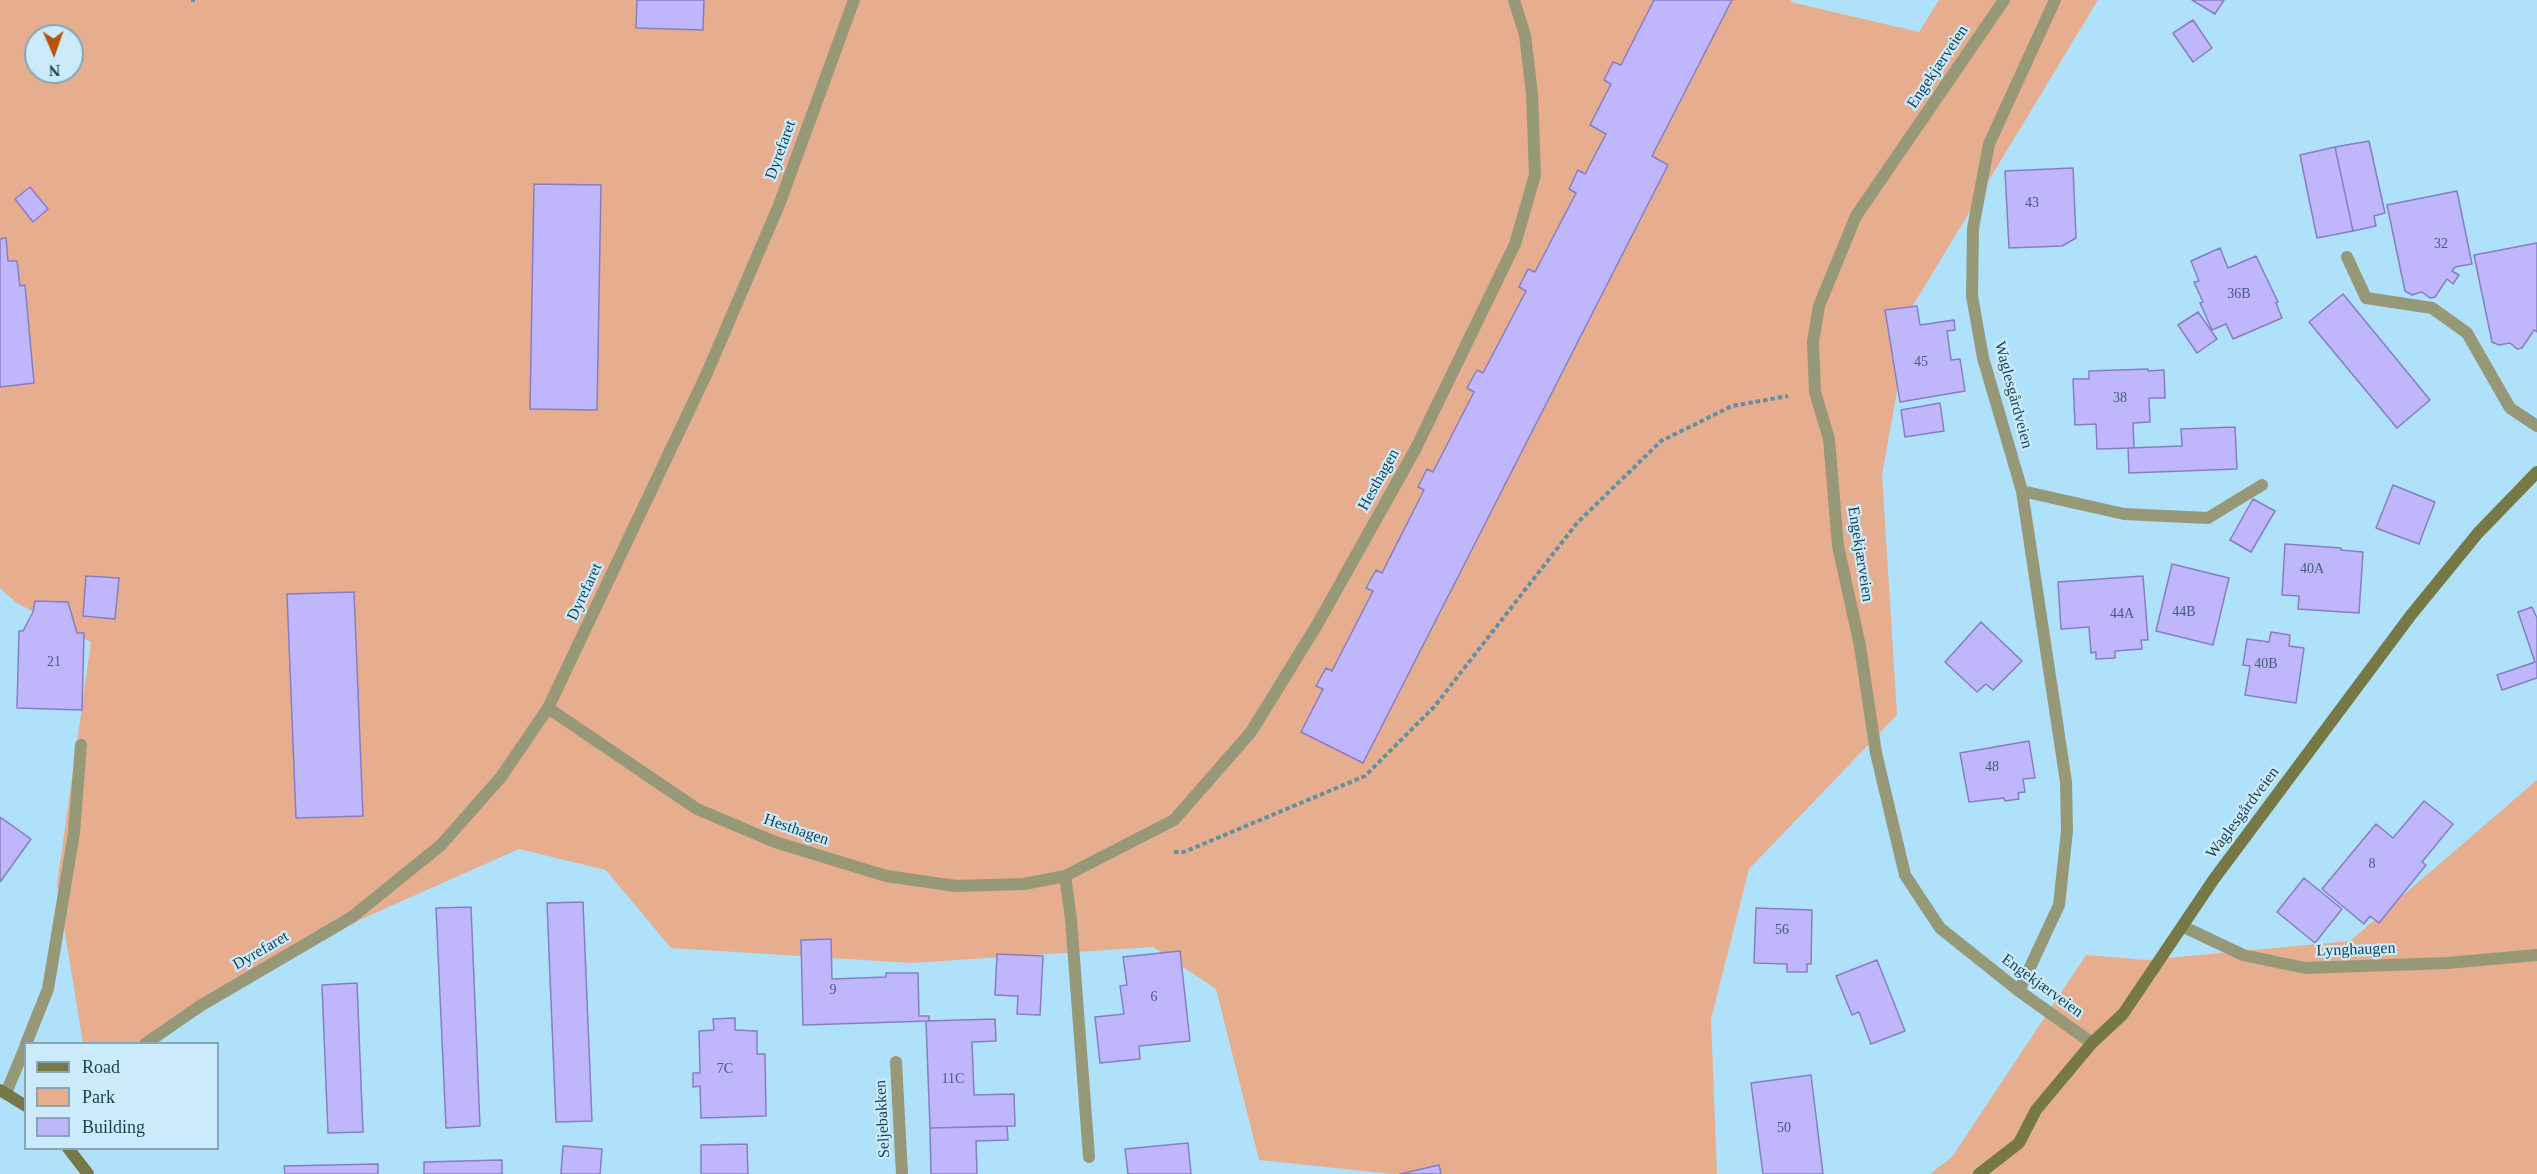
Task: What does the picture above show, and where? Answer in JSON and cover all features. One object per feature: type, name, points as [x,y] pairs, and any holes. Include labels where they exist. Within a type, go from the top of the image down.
[{"type":"main road","name":"Waglesgårdveien","points":[[1979,1174],[2019,1143],[2036,1110],[2092,1042],[2123,1014],[2184,927],[2214,879],[2411,615],[2478,533],[2537,471]]},
{"type":"main road","points":[[3,1091],[24,1105]]},
{"type":"main road","points":[[69,1150],[88,1174]]},
{"type":"street","name":"Dyrefaret","points":[[148,1042],[200,1006],[352,917],[441,845],[501,777],[548,708],[707,373],[779,205],[854,0]]},
{"type":"street","name":"Hesthagen","points":[[548,708],[697,808],[775,842],[886,876],[956,886],[1024,884],[1065,876],[1174,820],[1251,732],[1317,625],[1416,448],[1515,243],[1535,176],[1532,94],[1525,36],[1514,0]]},
{"type":"street","name":"Engekjærveien","points":[[2004,0],[1856,216],[1819,306],[1813,342],[1815,392],[1829,439],[1838,546],[1860,646],[1876,753],[1905,875],[1940,928],[2019,991],[2092,1042]]},
{"type":"street","name":"Waglesgårdveien","points":[[2019,991],[2059,905],[2067,831],[2066,782],[2022,491],[1983,358],[1972,296],[1973,228],[1989,144],[2055,0]]},
{"type":"street","points":[[2347,257],[2366,298],[2432,308],[2468,333],[2510,408],[2537,426]]},
{"type":"street","points":[[2022,491],[2124,514],[2208,518],[2262,485]]},
{"type":"street","points":[[27,1042],[48,989],[74,833],[81,745]]},
{"type":"street","points":[[1065,876],[1071,919],[1089,1157]]},
{"type":"street","name":"Lynghaugen","points":[[2184,927],[2243,955],[2305,968],[2446,963],[2537,955]]},
{"type":"street","points":[[3,1091],[24,1048]]},
{"type":"street","name":"Seljebakken","points":[[896,1062],[902,1174]]},
{"type":"path","points":[[1119,849],[1184,852],[1365,776],[1434,707],[1577,523],[1661,441],[1732,406],[1815,392]]},
{"type":"green space","points":[[0,0],[1791,0],[1791,2],[1919,32],[1939,0],[2098,0],[1912,307],[1882,475],[1897,715],[1749,869],[1711,1019],[1717,1174],[1392,1174],[1259,1160],[1216,989],[1153,947],[912,963],[671,948],[606,870],[519,849],[294,949],[142,1042],[83,1042],[57,885],[91,642],[15,602],[0,588]]},
{"type":"green space","points":[[2537,780],[2537,1174],[1930,1174],[1952,1157],[2086,955],[2146,960],[2350,941]]},
{"type":"building","points":[[637,0],[704,0],[703,30],[636,28]]},
{"type":"building","points":[[1654,0],[1732,0],[1652,156],[1668,165],[1363,763],[1301,732],[1323,689],[1316,686],[1326,668],[1332,671],[1373,591],[1366,588],[1376,570],[1382,573],[1424,490],[1418,487],[1427,469],[1433,472],[1474,392],[1467,388],[1477,370],[1483,373],[1526,291],[1519,287],[1528,269],[1535,272],[1576,193],[1569,189],[1578,170],[1585,174],[1606,134],[1590,125],[1611,84],[1604,80],[1613,62],[1621,65]]},
{"type":"building","points":[[2192,0],[2224,0],[2215,14]]},
{"type":"building","points":[[2193,20],[2212,48],[2193,62],[2173,33]]},
{"type":"building","points":[[2369,141],[2385,213],[2374,216],[2376,226],[2353,231],[2335,147]]},
{"type":"building","points":[[2335,147],[2353,231],[2317,238],[2300,155]]},
{"type":"building","points":[[2073,168],[2076,238],[2062,246],[2009,248],[2005,171]]},
{"type":"building","points":[[534,184],[601,185],[597,410],[530,409]]},
{"type":"building","points":[[30,187],[48,209],[33,222],[15,199]]},
{"type":"building","points":[[2457,191],[2472,264],[2455,267],[2452,271],[2459,275],[2453,284],[2447,279],[2435,297],[2430,298],[2422,292],[2412,295],[2405,291],[2387,205]]},
{"type":"building","points":[[6,238],[8,261],[17,261],[20,286],[25,285],[34,383],[0,387],[0,239]]},
{"type":"building","points":[[2537,243],[2537,332],[2534,330],[2522,348],[2517,349],[2510,343],[2499,345],[2492,342],[2474,255]]},
{"type":"building","points":[[2220,248],[2228,268],[2256,256],[2278,302],[2276,303],[2282,318],[2233,339],[2226,324],[2212,330],[2200,303],[2203,302],[2194,282],[2199,281],[2191,261]]},
{"type":"building","points":[[2343,294],[2430,400],[2397,428],[2309,322]]},
{"type":"building","points":[[1917,306],[1920,325],[1954,320],[1955,330],[1947,331],[1951,360],[1960,359],[1965,391],[1900,402],[1885,310]]},
{"type":"building","points":[[2198,312],[2217,339],[2197,353],[2178,325]]},
{"type":"building","points":[[2148,369],[2148,371],[2164,370],[2165,398],[2149,398],[2150,422],[2133,423],[2134,448],[2097,449],[2096,424],[2075,425],[2073,379],[2089,379],[2089,371]]},
{"type":"building","points":[[1940,403],[1944,431],[1905,437],[1901,410]]},
{"type":"building","points":[[2235,427],[2237,469],[2129,473],[2128,448],[2182,446],[2181,429]]},
{"type":"building","points":[[2393,485],[2435,502],[2419,544],[2376,528]]},
{"type":"building","points":[[2253,499],[2275,511],[2251,552],[2230,540]]},
{"type":"building","points":[[2285,544],[2363,552],[2359,613],[2298,609],[2299,596],[2282,595]]},
{"type":"building","points":[[2172,564],[2229,578],[2213,645],[2156,631]]},
{"type":"building","points":[[86,576],[119,578],[115,619],[83,616]]},
{"type":"building","points":[[2143,576],[2148,640],[2141,640],[2142,649],[2115,651],[2115,658],[2096,659],[2096,652],[2091,653],[2089,627],[2061,629],[2058,582]]},
{"type":"building","points":[[354,592],[363,816],[296,818],[287,594]]},
{"type":"building","points":[[35,601],[68,602],[77,633],[84,633],[82,710],[17,708],[19,631],[23,631],[33,612]]},
{"type":"building","points":[[2532,607],[2537,618],[2537,678],[2502,690],[2497,675],[2535,662],[2518,612]]},
{"type":"building","points":[[1981,622],[2022,661],[1993,690],[1986,684],[1977,692],[1945,662]]},
{"type":"building","points":[[2271,632],[2290,635],[2289,646],[2304,648],[2296,703],[2245,695],[2250,666],[2243,665],[2247,639],[2269,642]]},
{"type":"building","points":[[2029,741],[2035,778],[2023,779],[2025,792],[2018,793],[2019,799],[2005,801],[2004,798],[1969,802],[1960,753]]},
{"type":"building","points":[[2424,801],[2453,824],[2422,862],[2426,865],[2379,923],[2370,916],[2364,924],[2322,889],[2376,824],[2393,838]]},
{"type":"building","points":[[0,817],[31,839],[0,882]]},
{"type":"building","points":[[2304,878],[2342,909],[2315,943],[2277,912]]},
{"type":"building","points":[[583,902],[592,1121],[556,1122],[547,903]]},
{"type":"building","points":[[471,907],[480,1126],[446,1128],[436,908]]},
{"type":"building","points":[[1756,908],[1812,910],[1811,964],[1807,964],[1807,972],[1787,972],[1787,964],[1754,963]]},
{"type":"building","points":[[831,939],[832,979],[886,977],[886,973],[918,973],[919,1016],[929,1016],[929,1021],[803,1025],[801,940]]},
{"type":"building","points":[[1180,951],[1190,1041],[1139,1046],[1140,1059],[1100,1063],[1095,1017],[1124,1014],[1120,986],[1127,985],[1123,957]]},
{"type":"building","points":[[997,954],[1043,956],[1040,1015],[1017,1014],[1018,996],[995,995]]},
{"type":"building","points":[[1877,960],[1905,1031],[1871,1044],[1859,1012],[1852,1015],[1836,976]]},
{"type":"building","points":[[357,983],[363,1132],[328,1133],[322,985]]},
{"type":"building","points":[[735,1018],[735,1030],[757,1031],[757,1054],[765,1054],[766,1116],[701,1118],[700,1086],[693,1087],[693,1073],[700,1073],[699,1031],[714,1030],[713,1019]]},
{"type":"building","points":[[995,1019],[996,1041],[972,1042],[974,1095],[1014,1094],[1015,1126],[930,1128],[926,1021]]},
{"type":"building","points":[[1811,1075],[1823,1174],[1763,1174],[1751,1083]]},
{"type":"building","points":[[1007,1126],[1008,1140],[976,1141],[977,1174],[931,1174],[930,1128]]},
{"type":"building","points":[[1188,1143],[1191,1174],[1128,1174],[1125,1149]]},
{"type":"building","points":[[747,1144],[748,1174],[701,1174],[701,1145]]},
{"type":"building","points":[[563,1146],[602,1149],[600,1174],[561,1174]]},
{"type":"building","points":[[502,1160],[502,1174],[424,1174],[424,1162]]},
{"type":"building","points":[[378,1164],[378,1174],[285,1174],[284,1166]]},
{"type":"building","points":[[1439,1165],[1441,1174],[1400,1174]]}]
